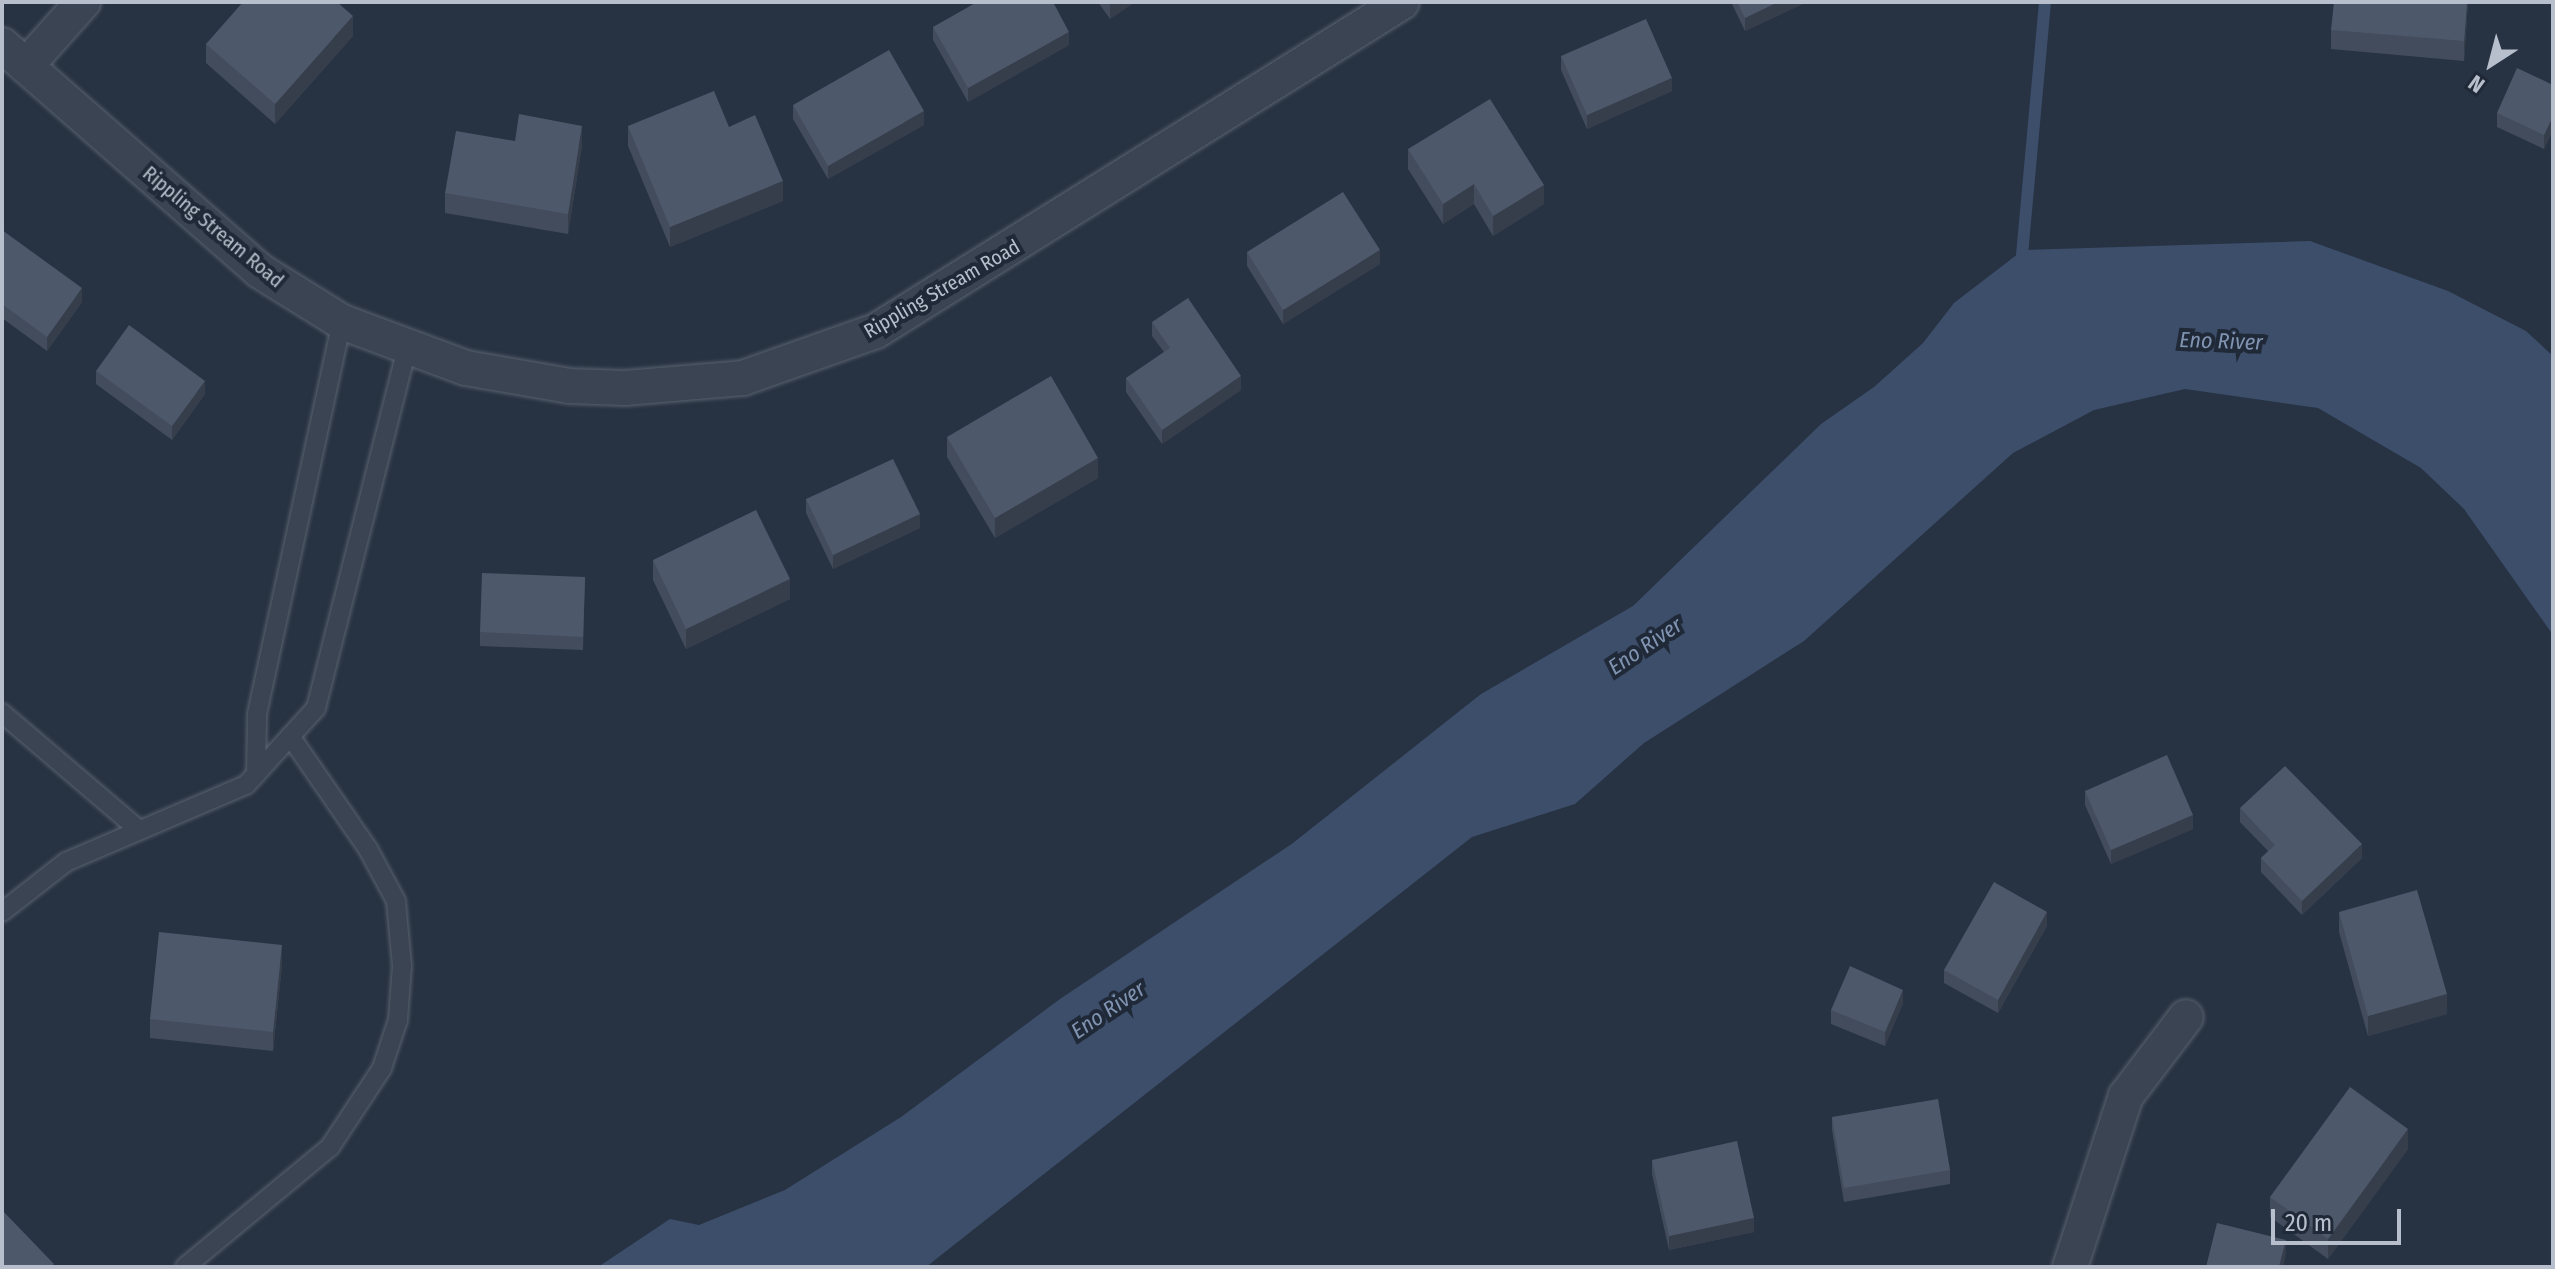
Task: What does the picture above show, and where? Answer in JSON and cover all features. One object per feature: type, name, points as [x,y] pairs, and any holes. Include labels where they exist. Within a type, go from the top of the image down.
[{"type":"street","points":[[14,55],[83,2]]},
{"type":"street","name":"Rippling Stream Road","points":[[14,55],[260,271],[342,322],[407,349],[509,378],[625,388],[743,378],[809,359],[876,331],[948,289],[1402,2]]},
{"type":"street","points":[[2070,1267],[2126,1096],[2186,1017]]},
{"type":"lane","points":[[256,774],[257,714],[342,322]]},
{"type":"lane","points":[[2,912],[66,862],[246,785],[316,708],[407,349]]},
{"type":"lane","points":[[2,713],[139,830]]},
{"type":"lane","points":[[185,1267],[330,1147],[382,1068],[398,1020],[402,966],[396,901],[368,849],[290,736]]},
{"type":"water","name":"Eno River","points":[[2310,241],[2448,291],[2526,331],[2553,356],[2553,635],[2464,509],[2421,468],[2318,408],[2185,389],[2094,410],[2013,453],[1804,641],[1644,743],[1575,804],[1472,837],[926,1267],[598,1267],[670,1219],[699,1225],[785,1190],[901,1117],[1060,999],[1293,843],[1481,694],[1633,606],[1821,424],[1874,387],[1923,343],[1954,303],[2023,250]]},
{"type":"building","points":[[243,2],[337,2],[353,16],[275,104],[206,44]]},
{"type":"building","points":[[977,2],[1053,2],[1069,32],[968,88],[933,27]]},
{"type":"building","points":[[1737,2],[1778,2],[1745,18]]},
{"type":"building","points":[[2334,2],[2467,2],[2464,41],[2331,30]]},
{"type":"building","points":[[1646,19],[1672,78],[1587,115],[1561,56]]},
{"type":"building","points":[[889,50],[924,111],[828,166],[793,105]]},
{"type":"building","points":[[2517,68],[2553,85],[2553,116],[2544,135],[2497,113]]},
{"type":"building","points":[[714,91],[729,127],[755,115],[783,181],[670,227],[628,126]]},
{"type":"building","points":[[1490,99],[1544,185],[1493,216],[1474,184],[1443,204],[1408,149]]},
{"type":"building","points":[[519,114],[582,126],[568,214],[445,193],[456,131],[515,141]]},
{"type":"building","points":[[1343,192],[1380,250],[1283,310],[1247,252]]},
{"type":"building","points":[[2,230],[82,288],[47,337],[2,304]]},
{"type":"building","points":[[1188,298],[1241,376],[1162,430],[1126,378],[1170,348],[1152,322]]},
{"type":"building","points":[[129,325],[205,381],[172,426],[96,371]]},
{"type":"building","points":[[1051,376],[1098,458],[995,518],[947,437]]},
{"type":"building","points":[[893,459],[920,514],[833,555],[806,499]]},
{"type":"building","points":[[756,510],[790,579],[686,629],[653,560]]},
{"type":"building","points":[[482,573],[585,577],[583,637],[480,632]]},
{"type":"building","points":[[2167,755],[2193,815],[2111,850],[2085,791]]},
{"type":"building","points":[[2285,766],[2362,844],[2302,901],[2261,858],[2275,845],[2240,808]]},
{"type":"building","points":[[1994,882],[2047,912],[1998,1000],[1944,970]]},
{"type":"building","points":[[2417,890],[2447,994],[2368,1016],[2339,912]]},
{"type":"building","points":[[159,932],[282,945],[273,1032],[150,1019]]},
{"type":"building","points":[[1850,966],[1903,990],[1885,1032],[1831,1010]]},
{"type":"building","points":[[2350,1087],[2408,1129],[2328,1239],[2270,1197]]},
{"type":"building","points":[[1938,1099],[1950,1170],[1844,1188],[1832,1117]]},
{"type":"building","points":[[1737,1141],[1754,1218],[1669,1236],[1652,1160]]},
{"type":"building","points":[[2,1210],[54,1264],[51,1267],[2,1267]]},
{"type":"building","points":[[2217,1223],[2286,1240],[2279,1267],[2206,1267]]},
{"type":"waterway","points":[[2021,266],[2045,2]]}]
